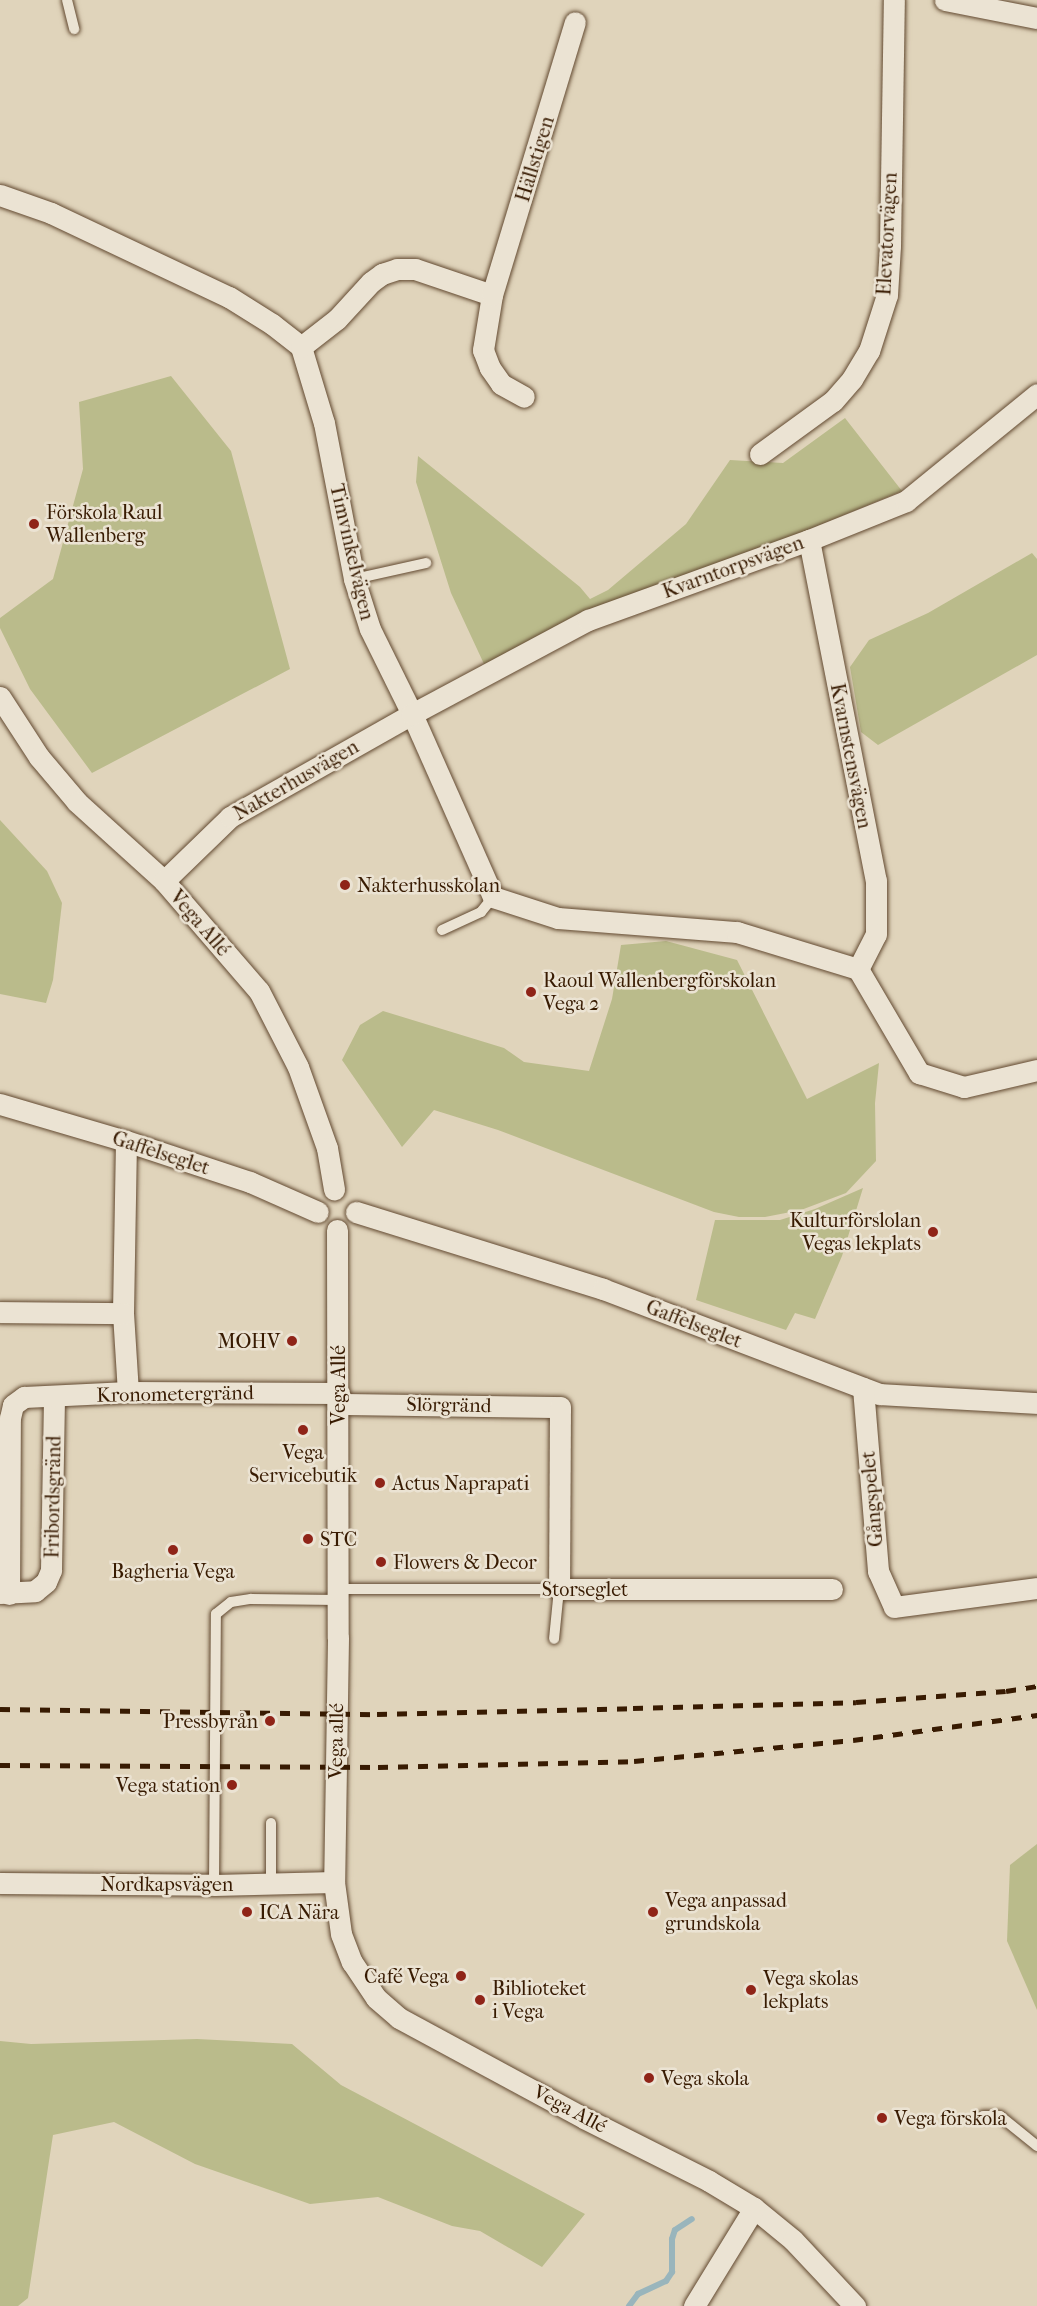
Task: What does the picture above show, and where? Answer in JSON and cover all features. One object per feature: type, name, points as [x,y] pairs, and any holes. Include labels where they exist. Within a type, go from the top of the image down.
[{"type":"street","name":"Elevatorvägen","points":[[760,454],[833,401],[852,379],[869,351],[886,295],[890,246],[894,0]]},
{"type":"street","points":[[945,0],[1037,18]]},
{"type":"street","name":"Hällstigen","points":[[525,398],[501,384],[490,368],[483,350],[492,295],[575,22]]},
{"type":"street","points":[[0,195],[51,213],[229,297],[288,335],[301,347],[338,320],[371,282],[382,274],[397,269],[414,269],[492,295]]},
{"type":"street","name":"Timvinkelvägen","points":[[301,347],[324,423],[354,579],[370,629],[412,714],[493,897]]},
{"type":"street","name":"Kvarntorpsvägen","points":[[412,714],[588,620],[809,540],[906,501],[1037,394]]},
{"type":"street","name":"Kvarnstensvägen","points":[[809,540],[876,880],[876,934],[858,969]]},
{"type":"street","name":"Vega Allé","points":[[0,697],[39,757],[77,802],[164,881],[259,991],[280,1028],[298,1068],[327,1148],[334,1189]]},
{"type":"street","name":"Nakterhusvägen","points":[[164,881],[230,817],[412,714]]},
{"type":"street","points":[[493,897],[558,918],[737,932],[858,969],[920,1073],[964,1087],[1037,1070]]},
{"type":"street","name":"Gaffelseglet","points":[[0,1104],[126,1141],[250,1182],[318,1212]]},
{"type":"street","points":[[126,1141],[123,1313],[128,1392]]},
{"type":"street","points":[[334,1189],[346,1192],[356,1212],[352,1224],[337,1230],[324,1225],[318,1212],[323,1196],[334,1189]]},
{"type":"street","name":"Gaffelseglet","points":[[356,1212],[603,1289],[880,1394],[1037,1403]]},
{"type":"street","name":"Vega Allé","points":[[337,1230],[338,1594]]},
{"type":"street","points":[[0,1312],[123,1313]]},
{"type":"street","name":"Gångspelet","points":[[863,1388],[878,1571],[894,1607],[1037,1588]]},
{"type":"street","name":"Kronometergränd","points":[[14,1405],[24,1397],[54,1398],[128,1392],[339,1399]]},
{"type":"street","name":"Fribordsgränd","points":[[14,1405],[10,1418],[5,1593],[35,1591],[46,1582],[51,1570],[54,1398]]},
{"type":"street","name":"Slörgränd","points":[[339,1399],[560,1407],[559,1589]]},
{"type":"street","name":"Storseglet","points":[[559,1589],[832,1589]]},
{"type":"street","name":"Vega allé","points":[[334,1882],[338,1594]]},
{"type":"street","name":"Vega Allé","points":[[334,1882],[341,1934],[352,1962],[376,1998],[399,2018],[584,2118],[709,2181],[754,2208],[793,2240],[855,2306]]},
{"type":"street","name":"Nordkapsvägen","points":[[0,1883],[214,1885],[334,1882]]},
{"type":"street","points":[[694,2306],[754,2208]]},
{"type":"lane","points":[[67,0],[74,28]]},
{"type":"lane","points":[[354,579],[426,563]]},
{"type":"lane","points":[[442,930],[481,912],[493,897]]},
{"type":"lane","points":[[554,1639],[559,1589]]},
{"type":"lane","name":"Storseglet","points":[[214,1885],[216,1614],[231,1602],[251,1599],[338,1594],[559,1589]]},
{"type":"lane","points":[[271,1823],[271,1883]]},
{"type":"lane","points":[[983,2116],[1000,2116],[1037,2146]]},
{"type":"green space","points":[[171,376],[231,451],[290,669],[92,773],[30,689],[0,628],[0,618],[53,579],[83,469],[79,402]]},
{"type":"green space","points":[[845,418],[902,491],[484,664],[451,593],[416,482],[418,456],[580,587],[590,599],[608,590],[686,524],[730,460],[783,463]]},
{"type":"green space","points":[[1032,553],[1037,559],[1037,655],[878,745],[861,732],[850,667],[869,640],[928,613]]},
{"type":"green space","points":[[0,820],[47,871],[62,903],[53,980],[46,1003],[0,994]]},
{"type":"green space","points":[[666,941],[737,960],[807,1099],[879,1063],[875,1103],[876,1161],[846,1193],[801,1210],[765,1217],[739,1217],[714,1212],[498,1130],[434,1110],[402,1147],[342,1060],[360,1025],[383,1011],[504,1048],[524,1062],[589,1071],[612,999],[621,945]]},
{"type":"green space","points":[[863,1188],[842,1256],[815,1319],[795,1313],[786,1330],[696,1300],[715,1220],[780,1220],[815,1209]]},
{"type":"green space","points":[[1037,1844],[1037,2010],[1007,1941],[1010,1865]]},
{"type":"green space","points":[[197,2039],[292,2044],[341,2085],[585,2214],[542,2267],[480,2231],[452,2226],[378,2197],[310,2204],[195,2164],[114,2122],[53,2135],[28,2298],[18,2306],[0,2306],[0,2041],[31,2044]]},
{"type":"waterway","points":[[629,2306],[638,2294],[666,2281],[672,2272],[672,2239],[675,2230],[692,2219]]},
{"type":"railway","points":[[0,1709],[377,1714],[856,1702],[1006,1691],[1037,1686]]},
{"type":"railway","points":[[0,1765],[378,1767],[634,1761],[853,1740],[1037,1715]]},
{"type":"place","name":"Förskola Raul Wallenberg","points":[[34,524]]},
{"type":"place","name":"Nakterhusskolan","points":[[345,885]]},
{"type":"place","name":"Raoul Wallenbergförskolan Vega 2","points":[[531,992]]},
{"type":"place","name":"Kulturförslolan Vegas lekplats","points":[[933,1232]]},
{"type":"place","name":"MOHV","points":[[292,1341]]},
{"type":"place","name":"Vega Servicebutik","points":[[303,1430]]},
{"type":"place","name":"Actus Naprapati","points":[[380,1483]]},
{"type":"place","name":"STC","points":[[308,1539]]},
{"type":"place","name":"Bagheria Vega","points":[[173,1550]]},
{"type":"place","name":"Flowers & Decor","points":[[381,1562]]},
{"type":"place","name":"Pressbyrån","points":[[270,1721]]},
{"type":"place","name":"Vega station","points":[[232,1785]]},
{"type":"place","name":"ICA Nära","points":[[247,1912]]},
{"type":"place","name":"Vega anpassad grundskola","points":[[653,1912]]},
{"type":"place","name":"Café Vega","points":[[461,1976]]},
{"type":"place","name":"Vega skolas lekplats","points":[[751,1990]]},
{"type":"place","name":"Biblioteket i Vega","points":[[480,2000]]},
{"type":"place","name":"Vega skola","points":[[649,2078]]},
{"type":"place","name":"Vega förskola","points":[[882,2118]]}]
